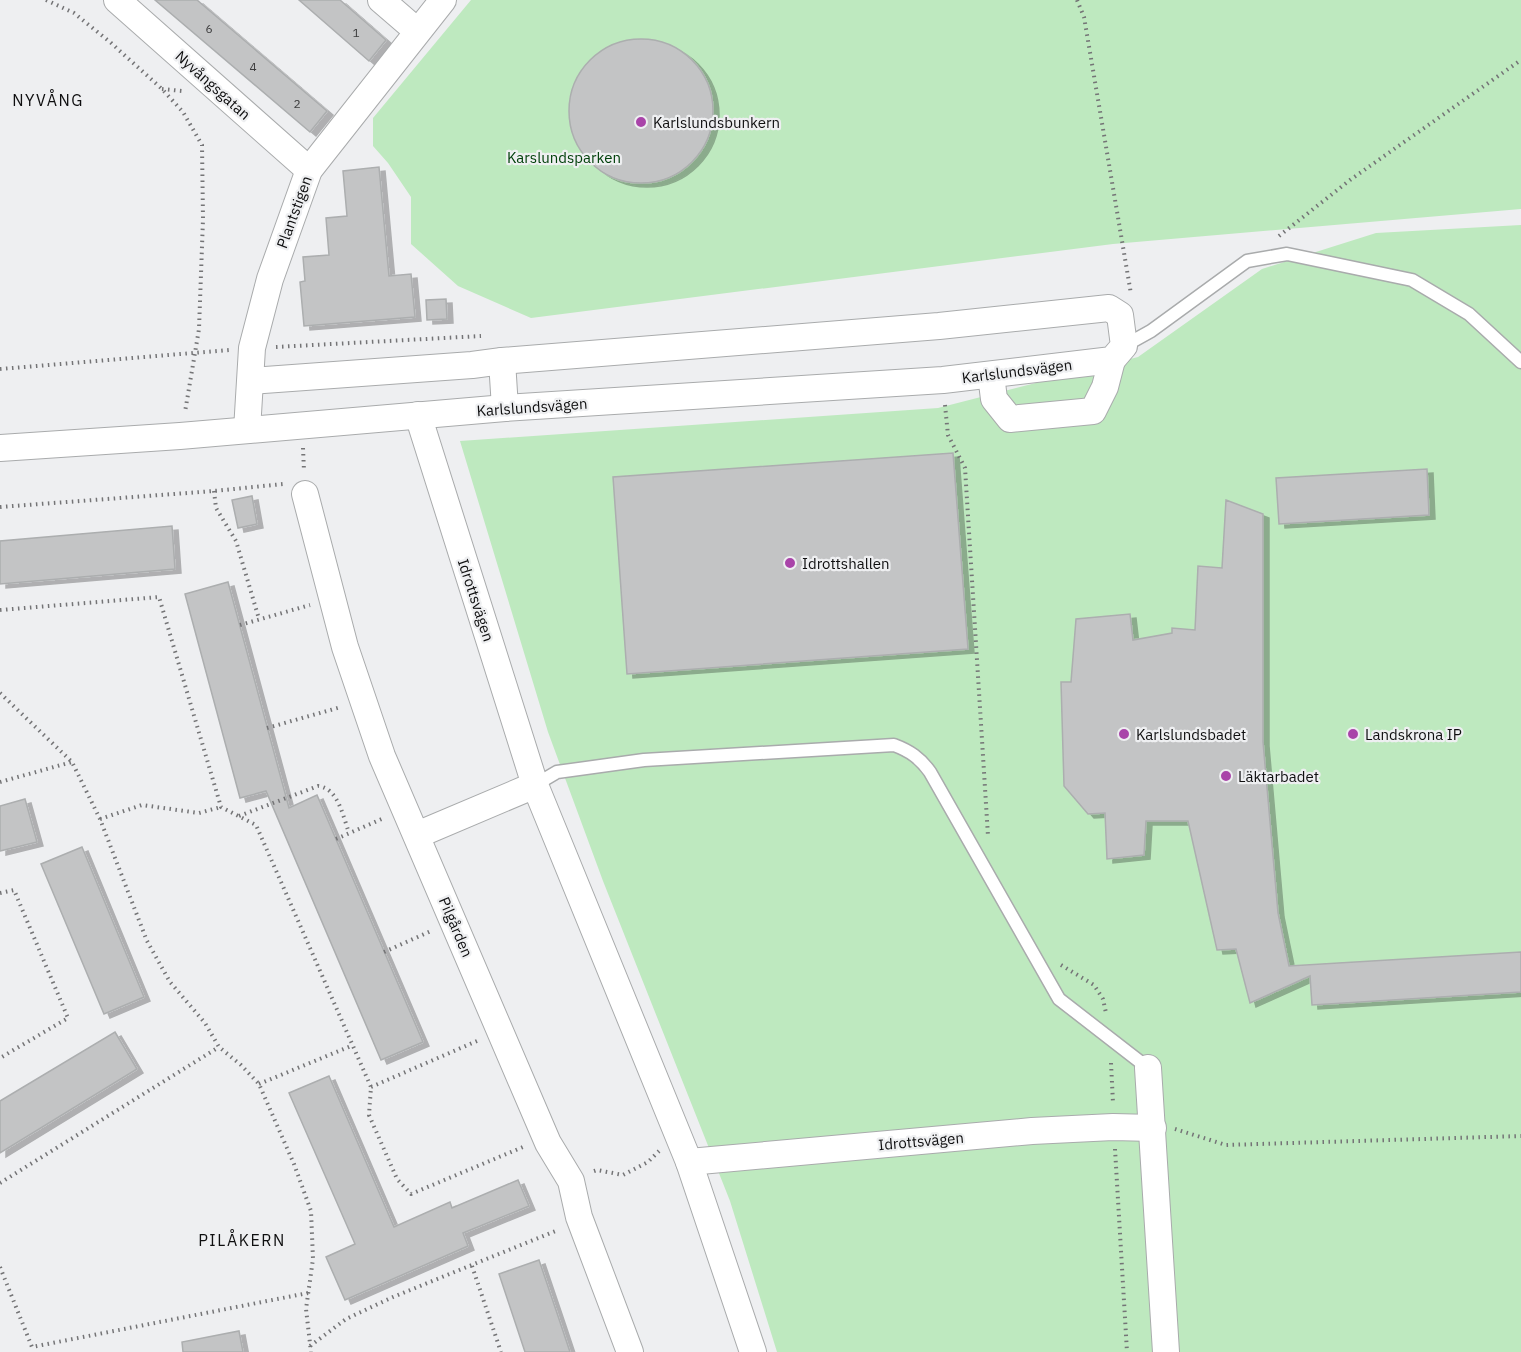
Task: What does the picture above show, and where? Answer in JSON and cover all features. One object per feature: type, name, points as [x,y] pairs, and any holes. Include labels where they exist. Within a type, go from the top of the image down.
[{"type":"street","name":"Nyvångsgatan","points":[[117,0],[309,170]]},
{"type":"street","points":[[381,0],[417,31]]},
{"type":"street","name":"Plantstigen","points":[[247,430],[252,348],[270,279],[309,170],[442,0]]},
{"type":"street","points":[[251,381],[939,326],[1108,308],[1120,315],[1118,353],[1093,411],[1010,419],[994,399],[991,375]]},
{"type":"street","name":"Karlslundsvägen","points":[[0,448],[180,436],[505,408],[991,375],[1118,353]]},
{"type":"street","points":[[502,361],[505,408]]},
{"type":"street","name":"Idrottsvägen","points":[[418,415],[535,785],[689,1162],[753,1352]]},
{"type":"street","name":"Pilgården","points":[[296,489],[362,700],[404,809],[548,1143],[571,1181],[579,1217],[630,1352]]},
{"type":"street","points":[[417,835],[535,785]]},
{"type":"street","points":[[1148,1068],[1166,1352]]},
{"type":"street","name":"Idrottsvägen","points":[[689,1162],[1032,1131],[1113,1127],[1153,1128]]},
{"type":"lane","points":[[1118,353],[1247,261],[1287,254],[1412,280],[1469,314],[1521,362]]},
{"type":"lane","points":[[535,785],[558,772],[644,760],[894,745],[909,751],[922,761],[930,772],[1059,999],[1148,1068]]},
{"type":"path","points":[[46,0],[74,13],[154,81],[183,112],[202,145],[203,219],[199,329],[180,436]]},
{"type":"path","points":[[1077,0],[1084,18],[1132,297]]},
{"type":"path","points":[[1247,261],[1350,180],[1521,60]]},
{"type":"path","points":[[945,400],[948,435],[965,468],[989,843]]},
{"type":"path","points":[[0,507],[214,492],[296,489]]},
{"type":"path","points":[[214,492],[216,508],[236,541],[259,619]]},
{"type":"path","points":[[0,610],[159,597],[221,807]]},
{"type":"path","points":[[240,625],[331,600]]},
{"type":"path","points":[[0,693],[72,762],[100,819],[147,941],[170,982],[205,1023],[219,1047],[259,1084],[294,1164],[311,1210],[313,1259],[306,1309],[310,1349]]},
{"type":"path","points":[[267,728],[322,714],[362,700]]},
{"type":"path","points":[[0,782],[72,762]]},
{"type":"path","points":[[239,816],[318,786],[325,787],[333,792],[349,833]]},
{"type":"path","points":[[100,819],[142,806],[199,813],[221,807],[256,825],[370,1087],[369,1115],[397,1179],[411,1194],[526,1146],[548,1143]]},
{"type":"path","points":[[336,839],[404,809]]},
{"type":"path","points":[[0,893],[14,890],[68,1018],[0,1058]]},
{"type":"path","points":[[384,952],[454,922]]},
{"type":"path","points":[[1059,964],[1094,985],[1103,999],[1110,1038],[1113,1127],[1127,1352]]},
{"type":"path","points":[[370,1087],[501,1032]]},
{"type":"path","points":[[259,1084],[351,1046]]},
{"type":"path","points":[[0,1183],[219,1047]]},
{"type":"path","points":[[1153,1128],[1179,1129],[1226,1145],[1521,1136]]},
{"type":"path","points":[[571,1181],[597,1170],[623,1175],[648,1162],[664,1146],[689,1162]]},
{"type":"path","points":[[310,1349],[346,1319],[393,1297],[562,1228],[579,1217]]},
{"type":"path","points":[[472,1266],[501,1352]]},
{"type":"path","points":[[0,1267],[32,1347],[308,1293]]},
{"type":"green space","name":"Karslundsparken","points":[[471,0],[1521,0],[1521,209],[1113,244],[531,318],[458,286],[411,244],[411,197],[388,163],[373,146],[373,118]]},
{"type":"green space","points":[[1521,225],[1521,1352],[777,1352],[730,1201],[603,881],[548,732],[460,441],[938,408],[1138,357],[1262,269],[1376,233]]},
{"type":"building","points":[[155,0],[197,0],[327,111],[310,132]]},
{"type":"building","points":[[299,0],[340,0],[386,40],[369,61]]},
{"type":"building","name":"Karlslundsbunkern","points":[[641,39],[669,44],[692,60],[708,83],[713,111],[708,139],[692,162],[669,178],[641,183],[613,178],[590,162],[574,139],[569,111],[574,83],[590,60],[613,44]]},
{"type":"building","points":[[379,167],[389,276],[411,274],[415,317],[304,326],[300,282],[305,281],[303,257],[329,255],[326,218],[347,216],[343,171]]},
{"type":"building","points":[[446,299],[447,319],[427,320],[426,300]]},
{"type":"building","name":"Idrottshallen","points":[[953,453],[968,649],[627,674],[613,477]]},
{"type":"building","points":[[1427,469],[1429,515],[1279,524],[1276,478]]},
{"type":"building","points":[[252,496],[257,524],[238,528],[232,500]]},
{"type":"building","points":[[1226,500],[1263,514],[1263,742],[1278,913],[1289,966],[1521,952],[1521,992],[1312,1005],[1310,976],[1250,1003],[1236,949],[1217,950],[1188,821],[1146,821],[1144,855],[1107,859],[1105,813],[1088,814],[1064,786],[1061,682],[1071,682],[1076,619],[1130,614],[1133,640],[1172,633],[1172,628],[1195,630],[1198,566],[1222,568]]},
{"type":"building","points":[[172,526],[175,569],[0,584],[0,541]]},
{"type":"building","points":[[228,582],[289,808],[317,795],[423,1042],[381,1060],[266,791],[240,798],[185,594]]},
{"type":"building","points":[[25,799],[37,842],[0,851],[0,806]]},
{"type":"building","points":[[82,847],[144,997],[104,1014],[41,864]]},
{"type":"building","points":[[115,1032],[137,1069],[0,1153],[0,1101]]},
{"type":"building","points":[[329,1076],[394,1227],[450,1202],[452,1208],[518,1180],[529,1206],[463,1233],[468,1246],[345,1300],[326,1257],[355,1244],[289,1093]]},
{"type":"building","points":[[539,1260],[570,1352],[525,1352],[499,1274]]},
{"type":"building","points":[[239,1331],[243,1352],[183,1352],[182,1342]]},
{"type":"place","name":"Karlslundsbunkern","points":[[641,122]]},
{"type":"place","name":"Idrottshallen","points":[[790,563]]},
{"type":"place","name":"Karlslundsbadet","points":[[1124,734]]},
{"type":"place","name":"Landskrona IP","points":[[1353,734]]},
{"type":"place","name":"Läktarbadet","points":[[1226,776]]},
{"type":"district","name":"NYVÅNG","points":[[48,100]]},
{"type":"district","name":"PILÅKERN","points":[[242,1240]]}]
